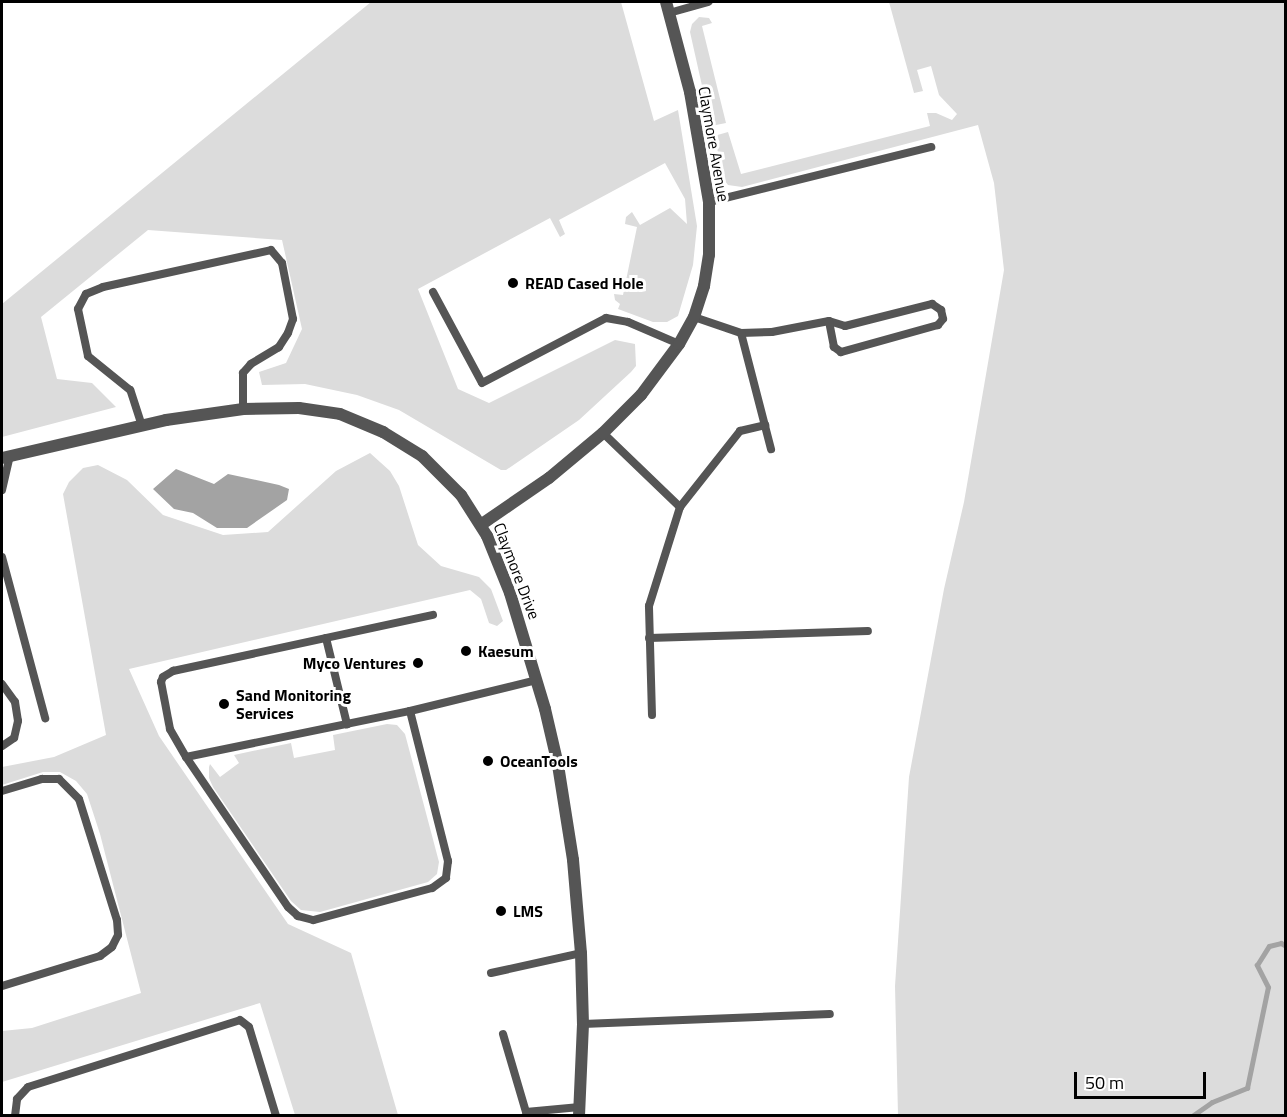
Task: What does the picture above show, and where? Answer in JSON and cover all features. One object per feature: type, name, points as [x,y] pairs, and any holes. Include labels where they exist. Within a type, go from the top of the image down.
[{"type":"street","name":"Claymore Avenue","points":[[482,524],[549,478],[603,433],[641,395],[679,344],[694,317],[704,286],[710,255],[709,202],[698,131],[668,7]]},
{"type":"street","name":"Claymore Drive","points":[[6,457],[142,426],[243,409],[319,410],[361,421],[383,432],[436,468],[461,495],[482,524],[510,593],[537,680],[555,749],[573,860],[581,953],[583,1024],[580,1112]]},
{"type":"lane","points":[[668,7],[708,2]]},
{"type":"lane","points":[[709,202],[931,147]]},
{"type":"lane","points":[[142,426],[130,390],[88,356],[78,309],[86,294],[103,287],[271,250],[282,263],[293,319],[279,347],[250,364],[243,373],[243,409]]},
{"type":"lane","points":[[434,292],[482,383],[606,318],[628,322],[679,344]]},
{"type":"lane","points":[[694,317],[741,333],[772,332],[829,321],[845,326],[932,304],[940,310],[943,319],[938,325],[841,352],[834,347],[829,321]]},
{"type":"lane","points":[[741,333],[771,449]]},
{"type":"lane","points":[[652,715],[649,606],[680,507],[740,431],[765,425]]},
{"type":"lane","points":[[603,433],[680,507]]},
{"type":"lane","points":[[2,490],[6,457]]},
{"type":"lane","points":[[2,556],[45,718]]},
{"type":"lane","points":[[410,711],[448,861],[448,873],[440,884],[432,888],[322,918],[304,918],[288,907],[186,758],[170,729],[161,688],[163,677],[173,671],[433,615]]},
{"type":"lane","points":[[649,638],[868,631]]},
{"type":"lane","points":[[326,639],[347,724]]},
{"type":"lane","points":[[186,758],[410,711],[537,680]]},
{"type":"lane","points":[[2,684],[15,702],[18,722],[14,738],[2,747]]},
{"type":"lane","points":[[2,791],[42,779],[59,779],[80,799],[117,920],[118,935],[112,947],[100,956],[2,986]]},
{"type":"lane","points":[[491,973],[581,953]]},
{"type":"lane","points":[[583,1024],[830,1014]]},
{"type":"lane","points":[[15,1116],[17,1099],[22,1092],[37,1084],[240,1020],[249,1027],[276,1116]]},
{"type":"lane","points":[[503,1034],[525,1112],[580,1112]]},
{"type":"shaded area","points":[[371,2],[621,2],[654,121],[678,110],[697,226],[693,265],[678,316],[667,322],[653,322],[618,309],[620,304],[615,300],[614,294],[623,295],[637,227],[625,224],[626,217],[632,212],[640,225],[670,208],[687,224],[685,199],[665,163],[559,220],[565,234],[560,237],[550,218],[418,289],[458,389],[489,403],[615,340],[635,344],[636,366],[631,372],[579,420],[506,470],[501,470],[399,410],[357,395],[305,384],[262,385],[259,372],[286,363],[302,329],[282,240],[148,230],[41,317],[57,379],[92,383],[116,407],[2,437],[2,304]]},
{"type":"shaded area","points":[[889,2],[1285,2],[1285,1115],[898,1115],[895,986],[909,777],[944,589],[964,502],[1004,270],[994,183],[978,125],[742,187],[728,185],[725,181],[714,136],[728,132],[741,174],[930,126],[927,113],[936,113],[952,120],[957,114],[939,95],[931,66],[917,70],[923,91],[914,93]]},
{"type":"shaded area","points":[[699,17],[709,18],[712,23],[702,26],[726,123],[711,126],[690,32],[692,24]]},
{"type":"shaded area","points":[[370,453],[390,471],[399,486],[418,545],[441,566],[479,577],[491,589],[503,621],[497,626],[489,623],[481,599],[470,590],[129,669],[159,736],[288,924],[351,953],[398,1115],[295,1115],[260,1003],[2,1082],[2,1031],[32,1028],[141,993],[100,834],[87,794],[76,781],[60,772],[43,772],[2,785],[2,767],[54,757],[106,735],[63,494],[69,482],[83,468],[98,465],[127,480],[163,515],[223,535],[268,532],[336,471]]},
{"type":"shaded area","points":[[176,469],[214,484],[228,474],[279,485],[289,489],[287,500],[247,528],[217,528],[193,513],[174,509],[153,489]]},
{"type":"shaded area","points":[[387,724],[397,725],[405,734],[439,862],[437,874],[428,882],[320,912],[301,910],[291,901],[213,787],[209,778],[210,764],[220,777],[239,763],[234,755],[291,743],[294,758],[335,750],[333,735]]},
{"type":"waterway","points":[[1192,1116],[1212,1102],[1247,1088],[1268,987],[1257,965],[1269,946],[1281,943],[1286,946]]},
{"type":"place","name":"READ Cased Hole","points":[[513,283]]},
{"type":"place","name":"Kaesum","points":[[466,651]]},
{"type":"place","name":"Myco Ventures","points":[[418,663]]},
{"type":"place","name":"Sand Monitoring Services","points":[[224,704]]},
{"type":"place","name":"OceanTools","points":[[488,761]]},
{"type":"place","name":"LMS","points":[[501,911]]}]
